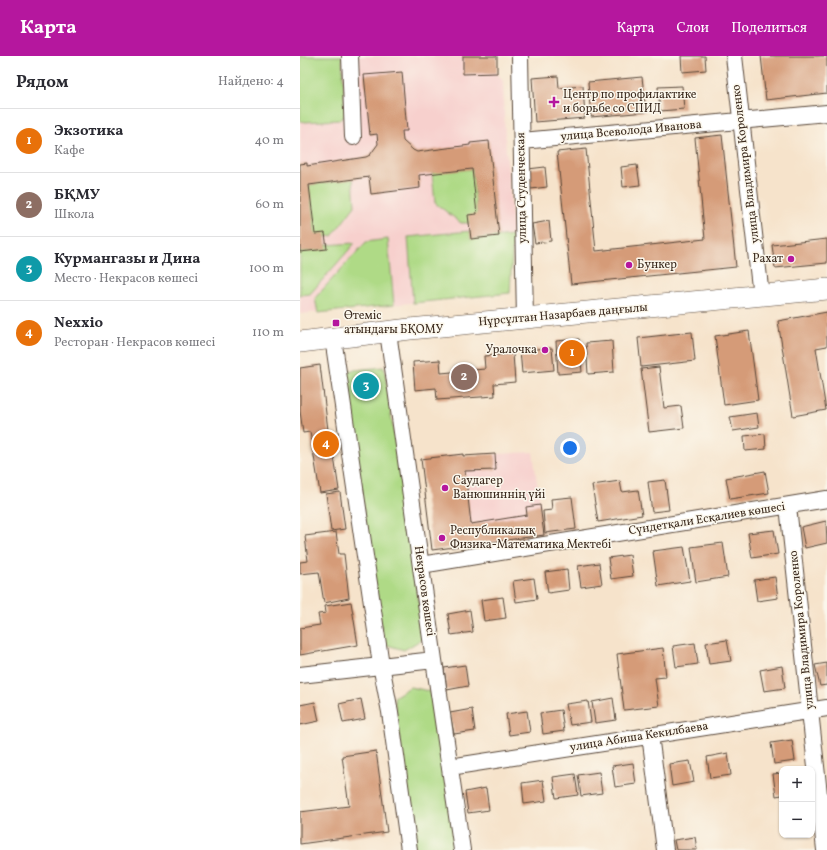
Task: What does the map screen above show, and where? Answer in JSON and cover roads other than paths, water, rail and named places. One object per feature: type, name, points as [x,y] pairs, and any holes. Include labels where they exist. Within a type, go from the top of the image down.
[{"type":"main road","name":"Нұрсұлтан Назарбаев даңғылы","points":[[300,342],[827,289]]},
{"type":"street","points":[[350,56],[354,137]]},
{"type":"street","name":"улица Студенческая","points":[[520,56],[525,319]]},
{"type":"street","name":"улица Владимира Короленко","points":[[734,56],[761,296]]},
{"type":"street","name":"улица Всеволода Иванова","points":[[522,141],[827,113]]},
{"type":"street","name":"Некрасов көшесі","points":[[388,332],[462,850]]},
{"type":"street","points":[[333,338],[380,665],[390,712],[410,850]]},
{"type":"street","name":"Сүндетқали Есқалиев көшесі","points":[[421,565],[827,499]]},
{"type":"street","name":"улица Владимира Короленко","points":[[788,506],[825,850]]},
{"type":"street","points":[[300,675],[434,660]]},
{"type":"street","name":"улица Абиша Кекилбаева","points":[[450,766],[827,708]]},
{"type":"street","points":[[650,735],[665,850]]},
{"type":"place","name":"Центр по профилактике и борьбе со СПИД","points":[[554,102]]},
{"type":"place","name":"Рахат","points":[[791,259]]},
{"type":"place","name":"Бункер","points":[[629,265]]},
{"type":"place","name":"Өтеміс атындағы БҚОМУ","points":[[336,323]]},
{"type":"place","name":"Уралочка","points":[[545,350]]},
{"type":"place","name":"Экзотика","points":[[572,353]]},
{"type":"place","name":"БҚМУ","points":[[464,377]]},
{"type":"place","name":"Курмангазы и Дина","points":[[366,386]]},
{"type":"place","name":"Nexxio","points":[[326,444]]},
{"type":"place","name":"Саудагер Ванюшиннің үйі","points":[[445,488]]},
{"type":"place","name":"Республикалық Физика-Математика Мектебі","points":[[442,538]]}]
